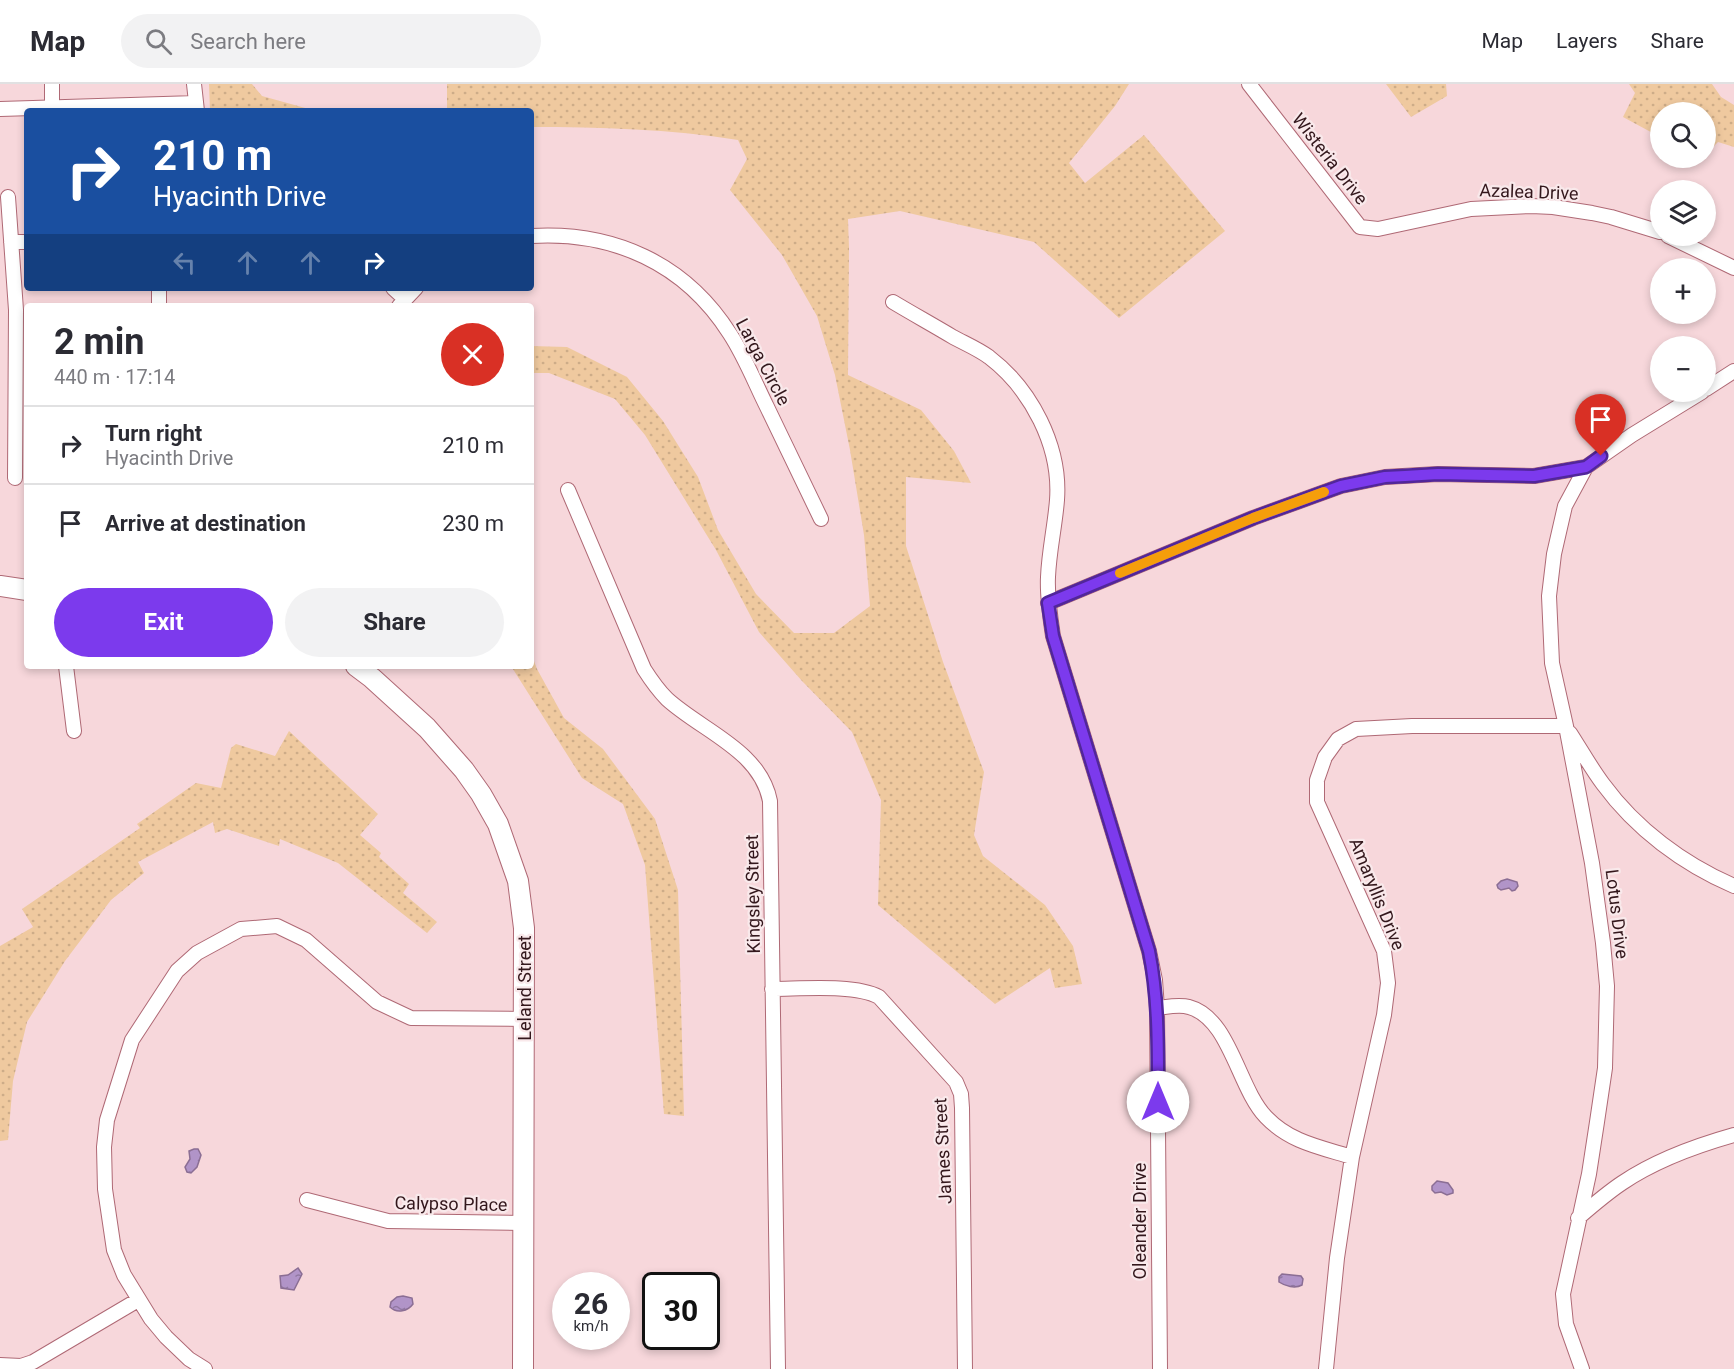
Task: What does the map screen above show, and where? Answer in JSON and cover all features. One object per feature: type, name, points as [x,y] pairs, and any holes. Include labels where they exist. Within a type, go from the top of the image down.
[{"type":"street","points":[[52,84],[52,108],[197,107],[194,84]]},
{"type":"street","name":"Wisteria Drive","points":[[1249,84],[1360,227]]},
{"type":"street","points":[[0,110],[24,109]]},
{"type":"street","points":[[8,196],[21,373],[15,478]]},
{"type":"street","name":"Azalea Drive","points":[[1360,227],[1378,229],[1471,208],[1553,207],[1611,217],[1650,229]]},
{"type":"street","name":"Larga Circle","points":[[534,236],[574,236],[619,246],[661,265],[692,287],[714,311],[738,348],[821,519]]},
{"type":"street","points":[[11,242],[24,242]]},
{"type":"street","points":[[1689,246],[1734,268]]},
{"type":"street","points":[[402,302],[413,291]]},
{"type":"street","points":[[0,292],[14,292]]},
{"type":"street","name":"Oleander Drive","points":[[893,302],[987,356],[1012,378],[1039,417],[1048,440],[1057,480],[1048,578],[1048,603],[1053,636],[1149,951],[1155,980],[1160,1369]]},
{"type":"street","points":[[1716,383],[1734,372]]},
{"type":"street","points":[[1048,603],[1253,518],[1341,486],[1385,477],[1438,474],[1534,476],[1586,467],[1685,402]]},
{"type":"street","name":"Lotus Drive","points":[[1582,1369],[1566,1324],[1563,1304],[1564,1284],[1588,1174],[1605,1068],[1607,986],[1592,863],[1552,663],[1549,596],[1554,554],[1565,506],[1586,467]]},
{"type":"street","name":"Kingsley Street","points":[[568,490],[644,669],[655,686],[668,700],[752,764],[763,778],[770,801],[778,1369]]},
{"type":"street","points":[[0,586],[24,590]]},
{"type":"street","points":[[66,669],[74,731]]},
{"type":"street","name":"Leland Street","points":[[360,669],[446,748],[481,794],[498,825],[518,881],[524,928],[525,1018],[523,1369]]},
{"type":"street","name":"Amaryllis Drive","points":[[1326,1369],[1337,1258],[1352,1157],[1384,1015],[1388,983],[1384,951],[1317,802],[1317,780],[1325,757],[1338,739],[1356,729],[1412,726],[1566,726]]},
{"type":"street","points":[[1566,726],[1604,785],[1633,819],[1685,861],[1710,876],[1734,886]]},
{"type":"street","points":[[205,1369],[189,1359],[166,1337],[138,1300],[124,1275],[114,1250],[105,1189],[104,1147],[107,1120],[132,1040],[177,971],[197,953],[241,929],[277,926],[306,940],[376,1002],[411,1018],[525,1018]]},
{"type":"street","name":"James Street","points":[[772,988],[870,992],[879,997],[956,1082],[961,1094],[962,1108],[965,1369]]},
{"type":"street","points":[[1157,1008],[1186,1006],[1200,1011],[1211,1021],[1228,1046],[1244,1085],[1266,1117],[1288,1136],[1300,1142],[1352,1157]]},
{"type":"street","points":[[1578,1218],[1606,1194],[1642,1171],[1679,1153],[1734,1135]]},
{"type":"street","name":"Calypso Place","points":[[307,1200],[388,1221],[524,1223]]},
{"type":"street","points":[[0,1365],[21,1366],[33,1362],[138,1300]]},
{"type":"shaded area","points":[[209,84],[252,84],[262,96],[305,108],[210,108]]},
{"type":"shaded area","points":[[447,84],[1129,84],[1115,106],[1069,163],[1085,183],[1144,135],[1225,231],[1119,318],[1034,242],[900,211],[848,219],[848,375],[921,410],[954,451],[971,483],[906,477],[906,546],[943,662],[984,772],[974,835],[983,856],[1045,905],[1073,946],[1082,984],[1055,988],[1050,968],[995,1004],[878,905],[881,800],[852,732],[802,681],[759,632],[716,550],[645,435],[615,399],[549,373],[534,373],[534,346],[567,347],[627,377],[663,421],[698,477],[718,530],[756,594],[794,633],[834,633],[870,606],[864,535],[835,375],[817,316],[782,255],[730,190],[747,159],[738,140],[635,129],[534,127],[534,108],[447,108]]},
{"type":"shaded area","points":[[1386,84],[1446,84],[1447,96],[1411,117]]},
{"type":"shaded area","points":[[1629,84],[1712,84],[1721,97],[1734,105],[1734,147],[1718,142],[1716,144],[1716,102],[1650,102],[1650,132],[1623,117],[1635,93]]},
{"type":"shaded area","points":[[534,661],[564,718],[603,749],[655,819],[678,890],[684,1116],[664,1114],[645,865],[623,804],[582,778],[513,669],[534,669]]},
{"type":"shaded area","points":[[289,731],[378,814],[360,835],[381,853],[379,857],[409,884],[403,893],[437,922],[427,933],[338,863],[280,839],[279,846],[227,829],[215,833],[213,822],[138,862],[144,873],[111,900],[65,961],[27,1022],[13,1081],[8,1140],[0,1141],[0,946],[33,927],[22,909],[140,828],[137,824],[196,783],[221,788],[231,748],[236,744],[275,756]]},
{"type":"water","points":[[1507,879],[1517,882],[1518,886],[1515,890],[1498,888],[1497,885],[1501,881]]},
{"type":"water","points":[[198,1149],[201,1155],[197,1167],[191,1173],[187,1172],[185,1167],[190,1159],[189,1151]]},
{"type":"water","points":[[1437,1181],[1448,1183],[1453,1193],[1447,1195],[1441,1192],[1435,1193],[1432,1186]]},
{"type":"water","points":[[298,1268],[302,1274],[294,1290],[281,1288],[280,1276],[288,1275]]},
{"type":"water","points":[[1282,1274],[1301,1276],[1302,1285],[1293,1287],[1279,1282]]},
{"type":"water","points":[[403,1296],[412,1298],[413,1304],[399,1311],[390,1307],[391,1302]]},
{"type":"slow traffic","points":[[1120,573],[1253,518],[1324,492]]},
{"type":"route","points":[[1158,1102],[1157,1008],[1155,980],[1149,951],[1053,636],[1048,603],[1253,518],[1341,486],[1385,477],[1438,474],[1534,476],[1586,467],[1601,456]]}]
